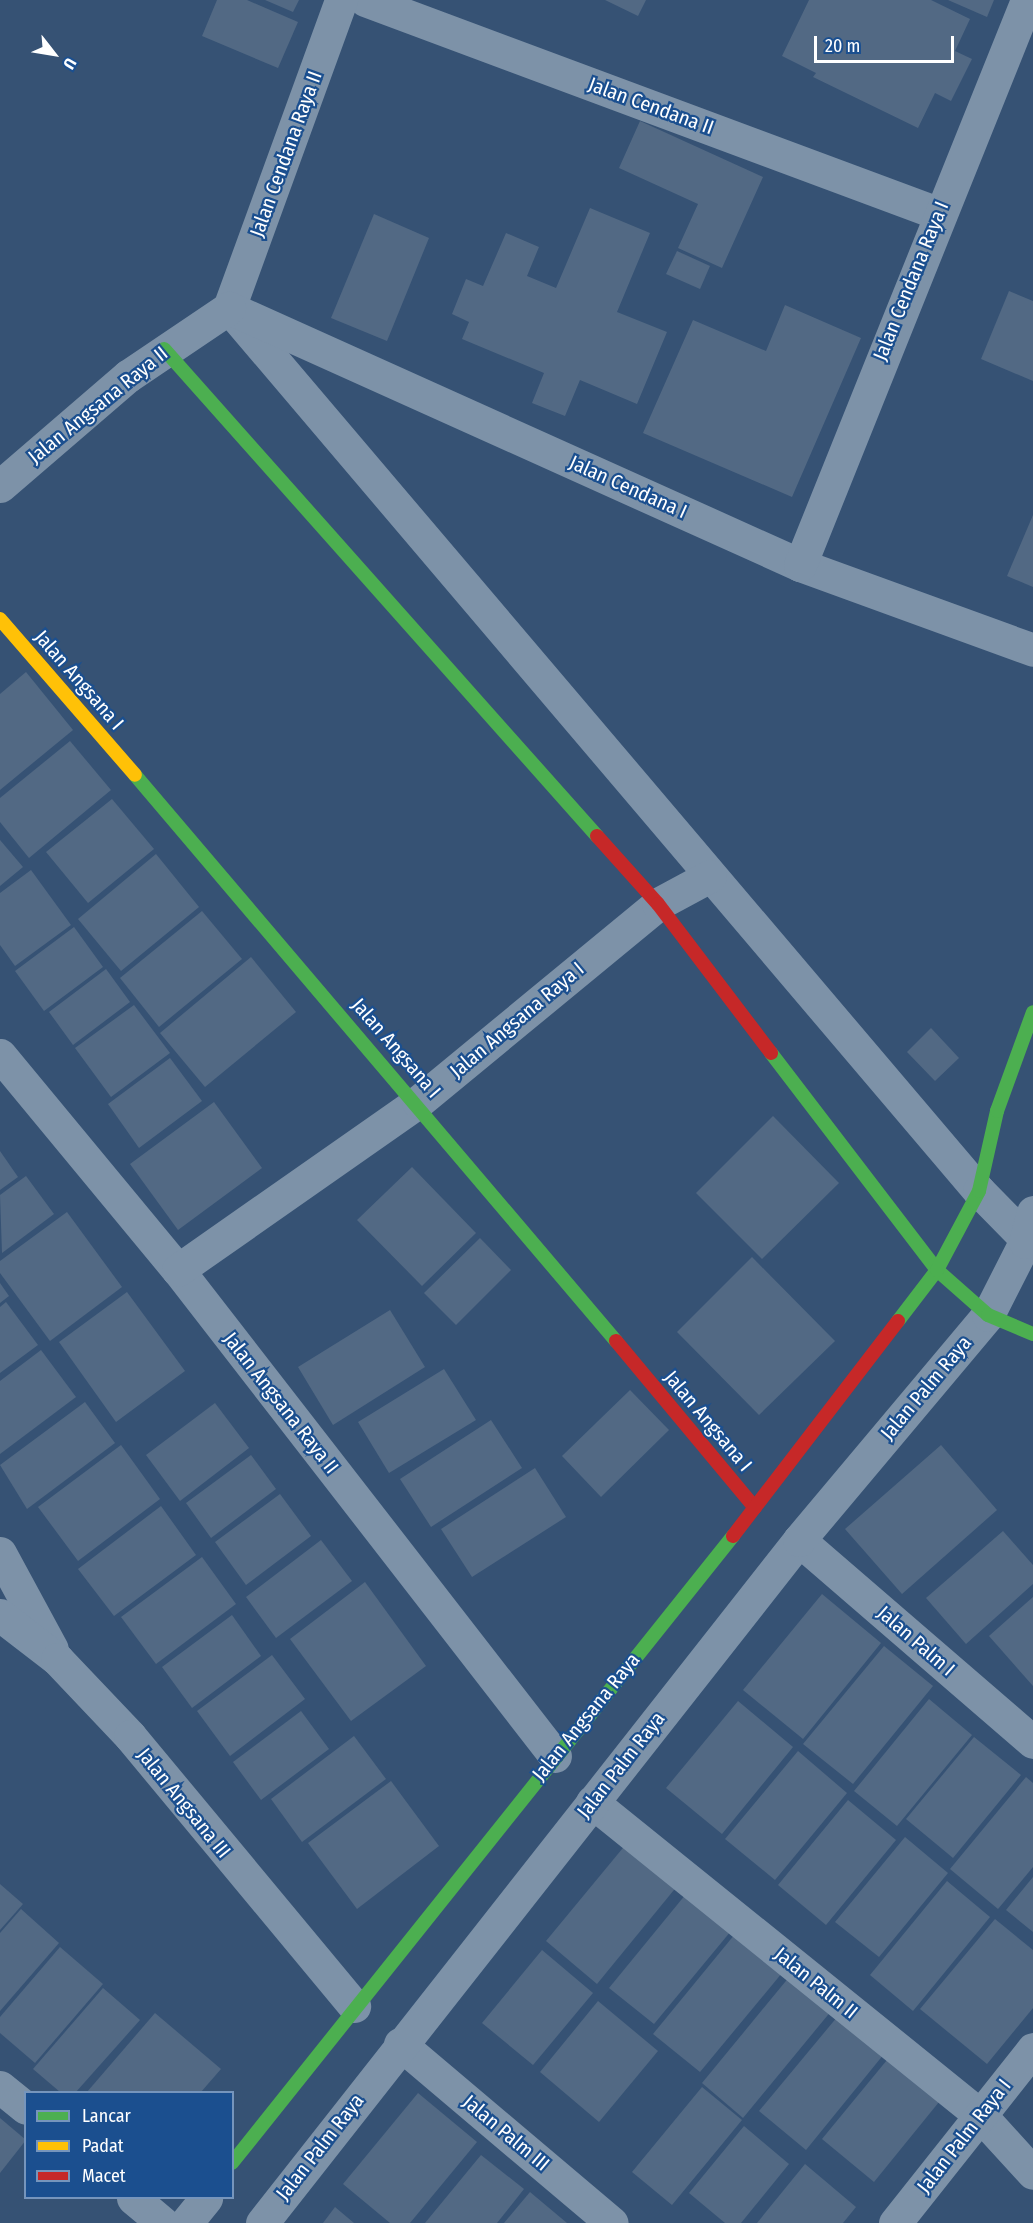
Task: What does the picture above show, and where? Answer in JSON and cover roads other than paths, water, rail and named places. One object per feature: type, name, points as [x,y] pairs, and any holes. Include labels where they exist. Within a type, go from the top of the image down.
[{"type":"street","name":"Jalan Cendana Raya II","points":[[229,308],[341,0]]},
{"type":"street","name":"Jalan Cendana II","points":[[365,0],[937,213]]},
{"type":"street","name":"Jalan Cendana Raya I","points":[[800,565],[937,213],[1028,0]]},
{"type":"street","name":"Jalan Angsana Raya II","points":[[0,486],[164,349],[229,308]]},
{"type":"street","name":"Jalan Cendana I","points":[[229,308],[800,565],[1033,650]]},
{"type":"street","points":[[229,308],[978,1191],[1030,1233]]},
{"type":"street","points":[[164,349],[658,904],[938,1270],[988,1315],[1033,1334]]},
{"type":"street","name":"Jalan Angsana I","points":[[0,619],[418,1102],[756,1508]]},
{"type":"street","name":"Jalan Angsana Raya I","points":[[178,1270],[418,1102],[658,904],[710,876]]},
{"type":"street","name":"Jalan Angsana Raya","points":[[234,2160],[354,2006],[756,1508],[938,1270],[978,1191],[997,1111],[1033,1012]]},
{"type":"street","name":"Jalan Angsana Raya II","points":[[0,1055],[178,1270],[555,1756]]},
{"type":"street","name":"Jalan Palm Raya","points":[[262,2223],[400,2044],[799,1540],[988,1315],[1030,1233]]},
{"type":"street","name":"Jalan Palm I","points":[[799,1540],[1033,1742]]},
{"type":"street","points":[[0,1553],[57,1659]]},
{"type":"street","name":"Jalan Angsana III","points":[[0,1616],[57,1659],[130,1736],[354,2006]]},
{"type":"street","name":"Jalan Palm II","points":[[592,1802],[981,2116],[1033,2173]]},
{"type":"street","name":"Jalan Palm III","points":[[400,2044],[612,2223]]},
{"type":"street","name":"Jalan Palm Raya I","points":[[895,2223],[1033,2049]]},
{"type":"street","points":[[0,2087],[24,2106]]},
{"type":"street","points":[[134,2199],[163,2223]]},
{"type":"street","points":[[186,2223],[205,2199]]}]
